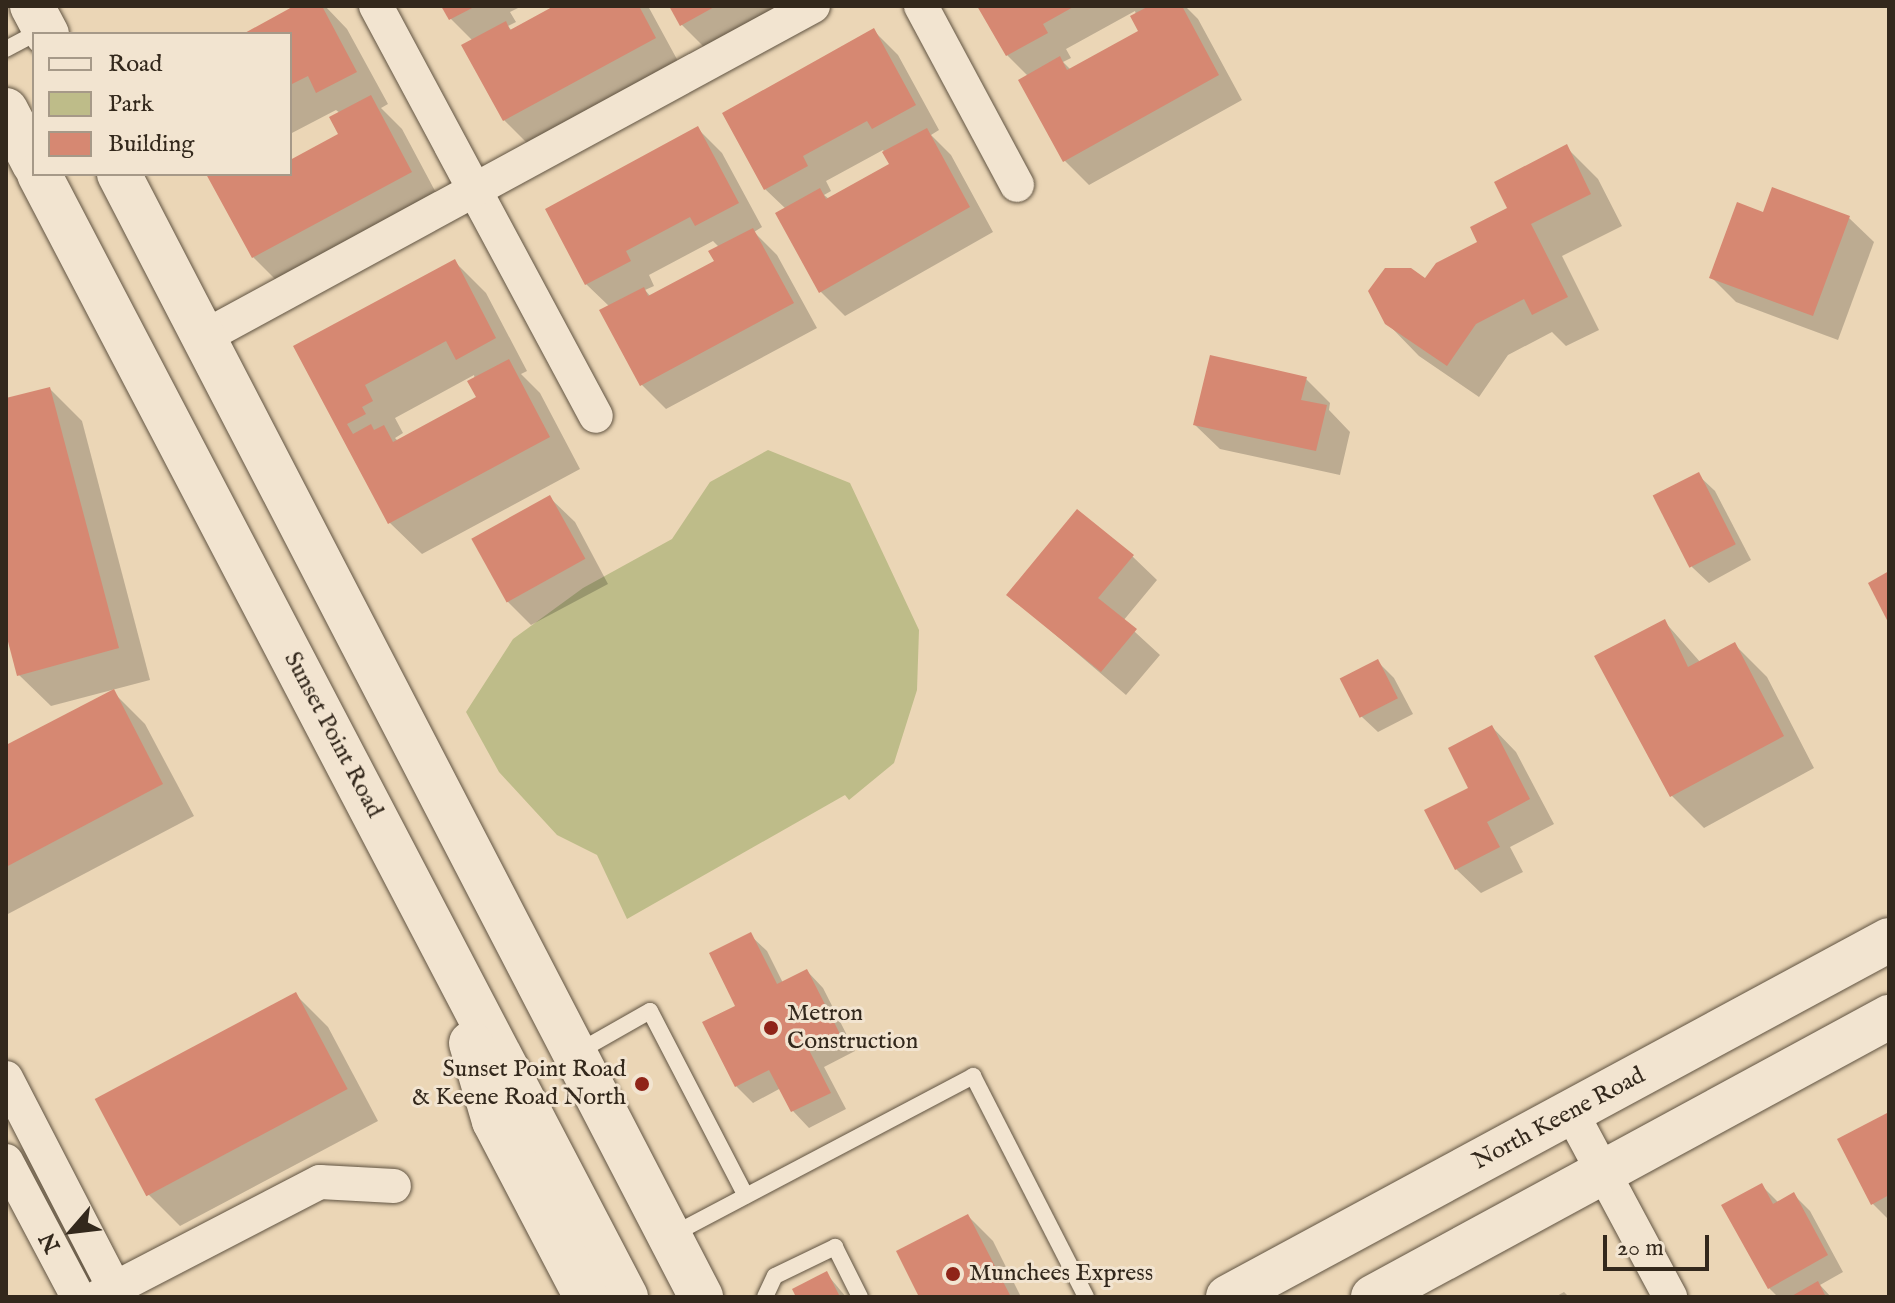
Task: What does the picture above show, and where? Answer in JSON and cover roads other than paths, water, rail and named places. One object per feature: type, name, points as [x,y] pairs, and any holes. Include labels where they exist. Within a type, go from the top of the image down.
[{"type":"main road","points":[[6,110],[32,160]]},
{"type":"main road","name":"Sunset Point Road","points":[[40,176],[626,1297]]},
{"type":"main road","points":[[120,176],[701,1297]]},
{"type":"main road","points":[[439,937],[494,1121],[586,1297]]},
{"type":"main road","name":"North Keene Road","points":[[1228,1297],[1889,940]]},
{"type":"main road","points":[[463,984],[564,1122],[654,1297]]},
{"type":"main road","points":[[1373,1297],[1889,1017]]},
{"type":"main road","points":[[1271,1297],[1374,1219]]},
{"type":"street","points":[[376,6],[596,416]]},
{"type":"street","points":[[204,337],[813,6]]},
{"type":"street","points":[[921,6],[1017,185]]},
{"type":"street","points":[[6,1078],[111,1294],[320,1182],[394,1186]]},
{"type":"street","points":[[1571,1112],[1670,1297]]},
{"type":"street","points":[[6,1161],[78,1297]]},
{"type":"lane","points":[[6,49],[38,27]]},
{"type":"lane","points":[[575,1053],[650,1011],[746,1196]]},
{"type":"lane","points":[[669,1236],[973,1076],[1086,1297]]},
{"type":"lane","points":[[765,1297],[775,1276],[835,1247],[860,1297]]},
{"type":"place","name":"Metron Construction","points":[[771,1028]]},
{"type":"place","name":"Sunset Point Road & Keene Road North","points":[[642,1084]]},
{"type":"place","name":"Munchees Express","points":[[953,1274]]}]
